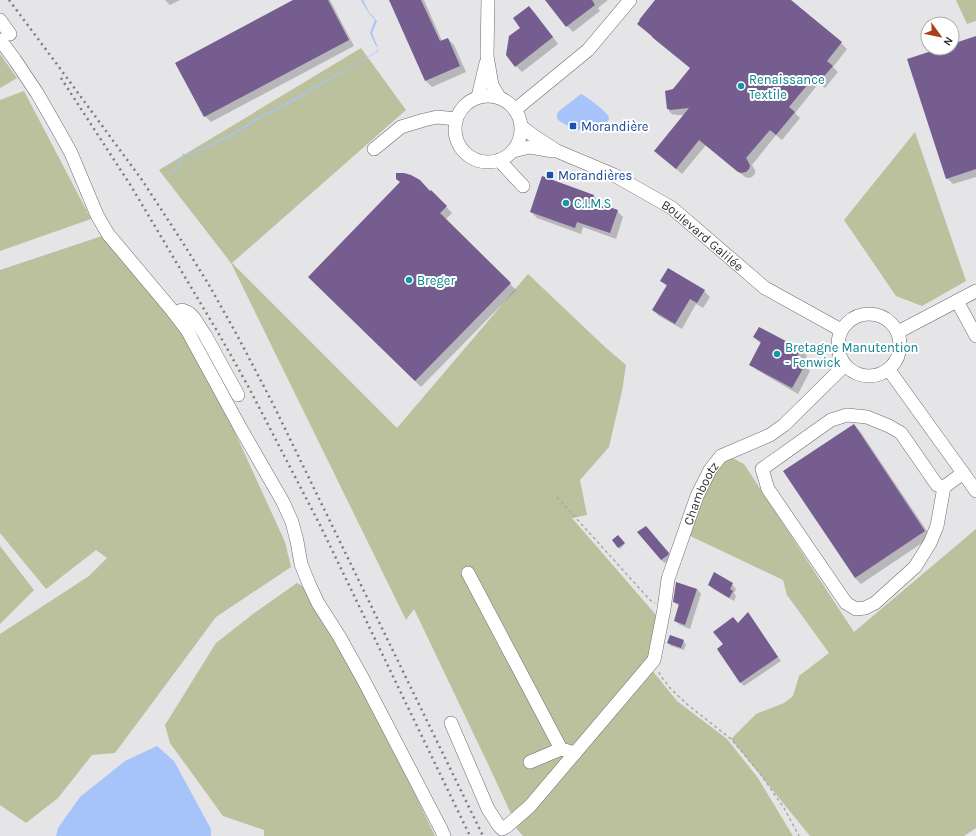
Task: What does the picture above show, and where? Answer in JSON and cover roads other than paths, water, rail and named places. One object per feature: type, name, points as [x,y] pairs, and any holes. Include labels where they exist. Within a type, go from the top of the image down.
[{"type":"street","points":[[488,0],[487,56],[492,85],[499,97]]},
{"type":"street","points":[[516,109],[588,50],[630,0]]},
{"type":"street","points":[[1,22],[5,37],[15,60],[37,92],[71,152],[97,215],[108,234],[121,251],[147,279],[187,330],[283,502],[297,541],[301,564],[315,597],[364,681],[444,836]]},
{"type":"street","points":[[478,96],[487,56]]},
{"type":"street","points":[[488,95],[499,97],[516,109],[522,127],[518,144],[513,151],[499,160],[489,162],[478,161],[461,149],[456,140],[454,130],[460,109],[468,102],[478,96],[488,95]]},
{"type":"street","points":[[374,149],[401,127],[437,117],[456,119]]},
{"type":"street","name":"Boulevard Galilée","points":[[522,127],[557,152],[614,175],[672,208],[765,288],[841,330]]},
{"type":"street","name":"Boulevard Galilée","points":[[513,151],[530,148],[557,152]]},
{"type":"street","points":[[499,160],[523,186]]},
{"type":"street","points":[[898,332],[976,291]]},
{"type":"street","points":[[957,301],[976,336]]},
{"type":"street","points":[[174,312],[182,310],[189,313],[194,318],[206,335],[238,395]]},
{"type":"street","points":[[875,314],[884,317],[898,332],[900,352],[896,362],[889,370],[880,375],[870,377],[861,376],[852,372],[844,366],[838,354],[837,342],[841,330],[847,322],[855,316],[875,314]]},
{"type":"street","name":"Chambootz","points":[[575,753],[654,660],[668,580],[697,496],[710,470],[722,456],[770,435],[784,425],[844,366]]},
{"type":"street","points":[[889,370],[976,491]]},
{"type":"street","points":[[944,487],[937,484],[901,433],[890,426],[867,417],[847,415],[831,420],[762,469],[768,489],[846,603],[856,609],[865,608],[875,603],[916,567],[930,543],[937,526],[944,487],[963,473]]},
{"type":"street","points":[[468,573],[561,749]]},
{"type":"street","points":[[450,723],[488,808],[498,826],[502,829],[511,828],[575,753],[561,749],[530,762]]},
{"type":"water","points":[[361,0],[363,0],[369,12],[377,21],[372,33],[378,48],[370,33],[375,20],[368,12]]},
{"type":"water","points":[[378,48],[377,52],[290,103],[260,118],[233,135],[191,155],[184,155],[193,153],[237,131],[255,119],[281,106],[376,52]]},
{"type":"water","points":[[581,94],[592,101],[609,118],[606,125],[597,133],[576,129],[557,119],[557,114],[559,111]]},
{"type":"water","points":[[183,153],[184,155],[177,169],[165,178],[177,167]]},
{"type":"water","points":[[157,746],[174,761],[211,829],[211,836],[56,836],[58,828],[80,797],[125,761]]},
{"type":"railway","points":[[9,0],[142,180],[209,285],[273,404],[483,836]]},
{"type":"railway","points":[[61,78],[131,186],[248,386],[320,525],[470,836]]},
{"type":"place","name":"Renaissance Textile","points":[[741,86]]},
{"type":"place","name":"Morandière","points":[[573,126]]},
{"type":"place","name":"Morandières","points":[[550,175]]},
{"type":"place","name":"C.I.M.S","points":[[566,203]]},
{"type":"place","name":"Breger","points":[[409,280]]},
{"type":"place","name":"Bretagne Manutention - Fenwick","points":[[777,354]]}]
